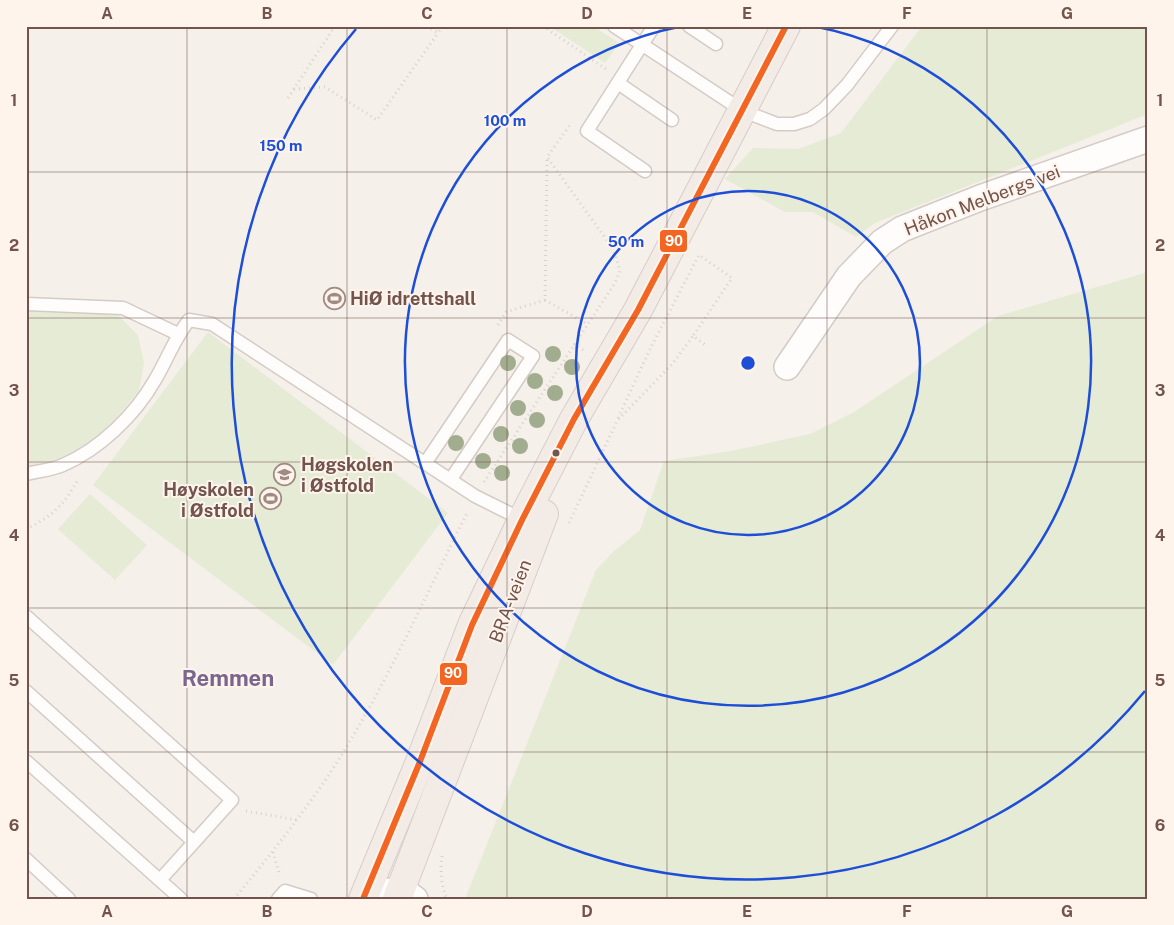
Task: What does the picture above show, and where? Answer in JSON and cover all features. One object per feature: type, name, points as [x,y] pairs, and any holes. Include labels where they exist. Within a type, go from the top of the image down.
[{"type":"main road","name":"BRA-veien","points":[[404,895],[530,523],[574,419],[638,310],[786,26]]},
{"type":"main road","name":"BRA-veien","points":[[364,898],[419,764],[472,625],[530,523]]},
{"type":"street","name":"Håkon Melbergs vei","points":[[787,367],[849,276],[876,247],[902,229],[980,198],[1148,139]]},
{"type":"street","points":[[364,898],[404,895]]},
{"type":"lane","points":[[614,26],[743,111],[777,124],[794,124],[810,119],[824,109],[847,85],[892,26]]},
{"type":"lane","points":[[644,171],[586,131],[654,26]]},
{"type":"lane","points":[[689,26],[716,44]]},
{"type":"lane","points":[[618,83],[672,120]]},
{"type":"lane","points":[[26,304],[123,308],[178,334]]},
{"type":"lane","points":[[26,474],[63,465],[96,446],[138,405],[154,382],[178,334],[189,320],[212,324],[426,462],[475,496],[530,523]]},
{"type":"lane","points":[[426,462],[508,340],[533,356],[451,479]]},
{"type":"lane","points":[[26,616],[232,800],[160,880]]},
{"type":"lane","points":[[26,691],[194,842]]},
{"type":"lane","points":[[26,761],[181,899]]},
{"type":"lane","points":[[26,859],[69,899]]},
{"type":"lane","points":[[281,895],[311,899]]},
{"type":"path","points":[[288,98],[335,26]]},
{"type":"path","points":[[427,26],[438,33]]},
{"type":"path","points":[[294,89],[325,88],[377,120],[442,26]]},
{"type":"path","points":[[493,26],[499,27]]},
{"type":"path","points":[[543,26],[609,70]]},
{"type":"path","points":[[545,300],[547,157]]},
{"type":"path","points":[[569,524],[651,347],[699,255],[732,278],[673,363],[617,421]]},
{"type":"path","points":[[496,328],[506,312],[545,300],[587,324]]},
{"type":"path","points":[[693,336],[707,346]]},
{"type":"path","points":[[26,529],[47,520],[66,500],[96,446]]},
{"type":"path","points":[[226,807],[297,820]]},
{"type":"path","points":[[273,852],[281,895]]},
{"type":"path","points":[[443,853],[440,867],[443,890],[447,899]]},
{"type":"green space","points":[[549,26],[593,26],[619,43],[605,63]]},
{"type":"green space","points":[[922,26],[1148,26],[1148,114],[875,223],[856,237],[813,212],[785,212],[725,179],[753,148],[798,149],[841,133]]},
{"type":"green space","points":[[1148,272],[1148,899],[465,899],[596,570],[614,551],[640,530],[664,461],[731,451],[810,434],[854,412],[998,316]]},
{"type":"green space","points":[[26,308],[118,315],[138,335],[144,363],[139,391],[110,426],[70,457],[26,466]]},
{"type":"green space","name":"Høyskolen i Østfold","points":[[208,332],[448,513],[333,665],[93,485]]},
{"type":"green space","points":[[90,494],[147,545],[115,580],[58,529]]},
{"type":"transit line","name":"90","points":[[363,899],[419,764],[472,625],[522,520],[574,419],[638,310],[786,26]]},
{"type":"place","name":"HiØ idrettshall","points":[[334,298]]},
{"type":"place","name":"Høgskolen i Østfold","points":[[285,474]]},
{"type":"place","name":"Høyskolen i Østfold","points":[[270,499]]},
{"type":"district","name":"Remmen","points":[[228,678]]}]
